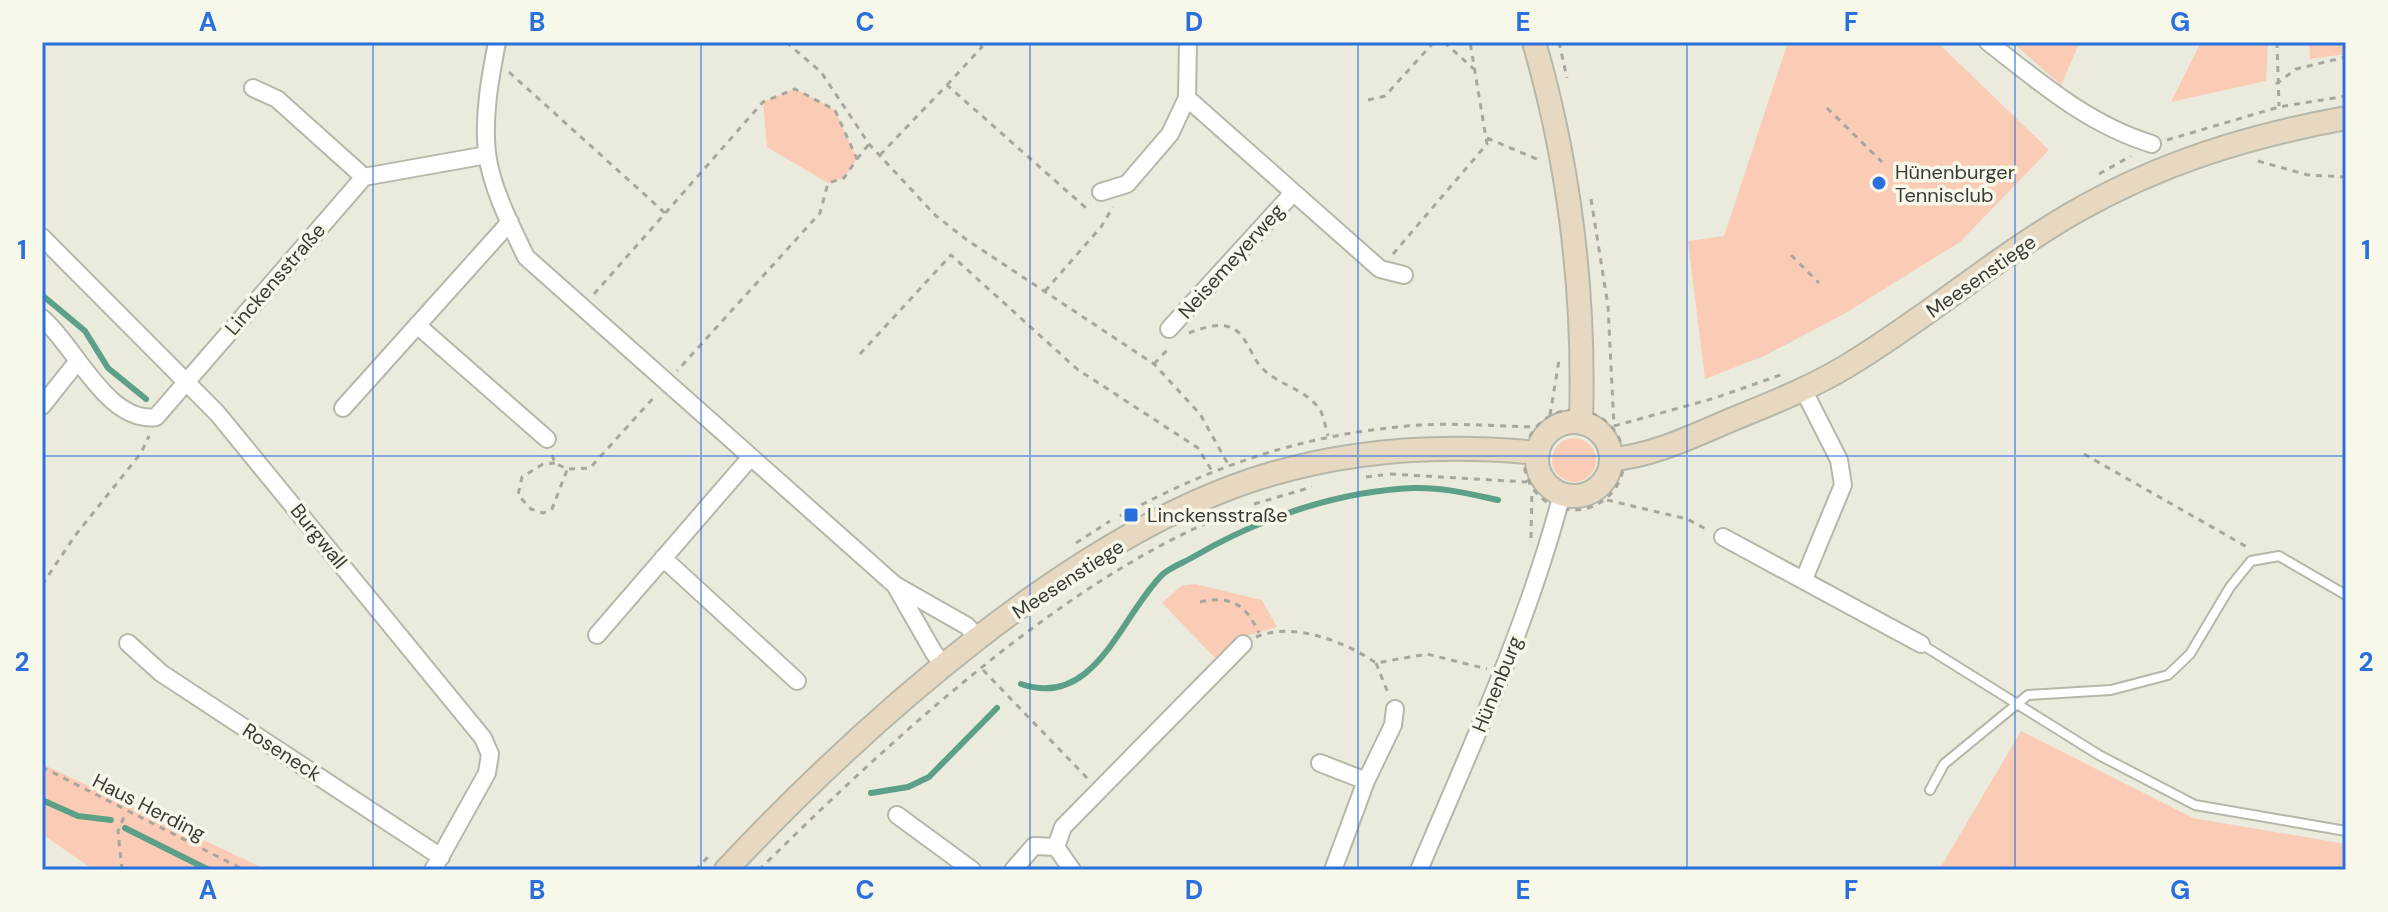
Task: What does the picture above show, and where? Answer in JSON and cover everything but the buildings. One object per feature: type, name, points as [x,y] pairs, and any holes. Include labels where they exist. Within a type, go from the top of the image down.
[{"type":"street","points":[[1101,192],[1127,184],[1170,134],[1187,98],[1188,42]]},
{"type":"street","points":[[1534,42],[1558,133],[1572,225],[1581,423]]},
{"type":"street","points":[[1988,42],[2067,103],[2093,119],[2152,144]]},
{"type":"street","points":[[493,47],[487,97],[487,155],[510,222],[526,257],[584,305],[750,458],[895,585],[967,626],[979,639]]},
{"type":"street","points":[[253,88],[277,99],[364,177],[487,155]]},
{"type":"street","name":"Neisemeyerweg","points":[[1187,98],[1380,269],[1404,275]]},
{"type":"street","name":"Meesenstiege","points":[[1617,458],[1712,428],[1803,389],[1847,366],[2071,214],[2136,179],[2244,138],[2346,118]]},
{"type":"street","name":"Linckensstraße","points":[[156,417],[364,177]]},
{"type":"street","name":"Neisemeyerweg","points":[[1169,329],[1293,193]]},
{"type":"street","points":[[343,408],[510,222]]},
{"type":"street","name":"Burgwall","points":[[42,237],[64,255],[217,413],[483,738],[490,754],[487,773],[437,863]]},
{"type":"street","points":[[42,318],[69,345],[87,377],[143,419],[156,417]]},
{"type":"street","points":[[417,325],[547,439]]},
{"type":"street","points":[[42,406],[77,362]]},
{"type":"street","points":[[1803,389],[1839,460],[1843,485],[1804,579]]},
{"type":"street","points":[[1569,423],[1581,423],[1598,432],[1617,458],[1596,489],[1560,501],[1542,478],[1538,453],[1549,433],[1569,423]]},
{"type":"street","name":"Meesenstiege","points":[[726,870],[817,776],[945,666],[1107,551],[1173,514],[1270,474],[1333,460],[1459,447],[1538,453]]},
{"type":"street","points":[[597,635],[750,458]]},
{"type":"street","name":"Hünenburg","points":[[1419,870],[1501,675],[1546,553],[1560,501]]},
{"type":"street","points":[[1723,537],[1921,644]]},
{"type":"street","points":[[663,558],[797,681]]},
{"type":"street","points":[[895,585],[945,666]]},
{"type":"street","name":"Roseneck","points":[[128,643],[161,673],[437,863]]},
{"type":"street","points":[[1056,847],[1063,827],[1243,644]]},
{"type":"street","points":[[1333,870],[1366,781],[1393,725],[1395,709]]},
{"type":"street","points":[[1320,763],[1366,781]]},
{"type":"street","points":[[897,815],[972,870]]},
{"type":"street","points":[[1013,870],[1034,846],[1056,847]]},
{"type":"street","points":[[1056,847],[1072,870]]},
{"type":"lane","points":[[1930,790],[1944,764],[1974,742],[2014,703],[2028,695],[2111,690],[2168,675],[2190,654],[2230,587],[2251,561],[2279,556],[2346,595]]},
{"type":"lane","points":[[1921,644],[2099,755],[2195,805],[2346,831]]},
{"type":"path","points":[[786,42],[821,72],[869,144],[935,215],[1154,364],[1200,414],[1228,464]]},
{"type":"path","points":[[880,155],[982,47],[976,42]]},
{"type":"path","points":[[1368,100],[1385,96],[1434,42]]},
{"type":"path","points":[[1444,42],[1475,70]]},
{"type":"path","points":[[1380,269],[1485,147],[1487,138],[1470,42]]},
{"type":"path","points":[[2277,42],[2279,107]]},
{"type":"path","points":[[493,47],[665,213]]},
{"type":"path","points":[[2276,84],[2296,69],[2346,57]]},
{"type":"path","points":[[947,85],[1086,208],[1101,192]]},
{"type":"path","points":[[584,305],[763,102],[795,89],[835,110],[857,159]]},
{"type":"path","points":[[1827,108],[1882,162]]},
{"type":"path","points":[[1487,138],[1551,165]]},
{"type":"path","points":[[567,469],[552,509],[543,513],[531,509],[518,495],[522,477],[543,464],[555,463],[567,469],[590,468],[820,213],[828,183],[844,178],[869,144]]},
{"type":"path","points":[[2249,159],[2308,175],[2346,177]]},
{"type":"path","points":[[1045,291],[1101,227],[1127,184]]},
{"type":"path","points":[[860,354],[951,255],[1077,369],[1198,448],[1212,471]]},
{"type":"path","points":[[1791,255],[1819,283]]},
{"type":"path","points":[[1154,364],[1178,338],[1215,326],[1232,329],[1245,341],[1260,366],[1272,378],[1303,392],[1321,409],[1328,436]]},
{"type":"path","points":[[42,585],[74,537],[141,453],[156,417]]},
{"type":"path","points":[[1607,500],[1619,483],[1614,426]]},
{"type":"path","points":[[547,439],[555,463]]},
{"type":"path","points":[[2084,454],[2241,541],[2259,558]]},
{"type":"path","points":[[1360,478],[1448,475],[1527,482],[1532,490]]},
{"type":"path","points":[[1245,506],[1316,486]]},
{"type":"path","points":[[1560,501],[1579,510],[1607,500],[1687,519],[1723,537]]},
{"type":"path","points":[[759,870],[870,764],[983,670],[1084,593],[1155,549],[1223,516]]},
{"type":"path","points":[[1200,602],[1223,599],[1239,603],[1251,616],[1260,635]]},
{"type":"path","points":[[1243,644],[1260,635],[1286,632],[1347,646],[1376,663],[1395,709]]},
{"type":"path","points":[[1376,663],[1427,654],[1469,662],[1501,675]]},
{"type":"path","points":[[983,670],[1099,790]]},
{"type":"path","name":"Haus Herding","points":[[42,767],[244,870]]},
{"type":"path","points":[[122,870],[118,831],[126,812]]},
{"type":"shaded area","name":"Hünenburger Tennisclub","points":[[1788,42],[1937,42],[2049,150],[1960,242],[1844,314],[1764,356],[1705,379],[1688,241],[1724,236]]},
{"type":"shaded area","points":[[2012,42],[2080,42],[2061,85]]},
{"type":"shaded area","points":[[2201,42],[2268,42],[2266,81],[2171,102]]},
{"type":"shaded area","points":[[2309,42],[2346,42],[2346,54],[2310,59]]},
{"type":"shaded area","points":[[795,89],[835,110],[857,159],[844,178],[828,183],[767,147],[763,102]]},
{"type":"shaded area","points":[[1574,438],[1590,444],[1596,460],[1590,476],[1574,482],[1558,476],[1552,460],[1558,444]]},
{"type":"shaded area","points":[[1195,584],[1262,600],[1277,627],[1246,636],[1217,660],[1162,603],[1181,586]]},
{"type":"shaded area","points":[[2021,731],[2193,818],[2346,844],[2346,870],[1939,870]]},
{"type":"shaded area","points":[[42,764],[267,870],[94,870],[42,834]]},
{"type":"waterway","points":[[42,295],[85,331],[108,368],[146,399]]},
{"type":"waterway","points":[[1021,684],[1047,688],[1069,683],[1088,671],[1105,653],[1163,574],[1220,542],[1273,519],[1328,501],[1385,490],[1435,489],[1498,500]]},
{"type":"waterway","points":[[871,793],[908,787],[929,777],[997,708]]},
{"type":"waterway","points":[[42,800],[78,816],[111,820]]},
{"type":"waterway","points":[[125,828],[209,870]]},
{"type":"place","name":"Hünenburger Tennisclub","points":[[1879,183]]},
{"type":"place","name":"Linckensstraße","points":[[1131,515]]}]
